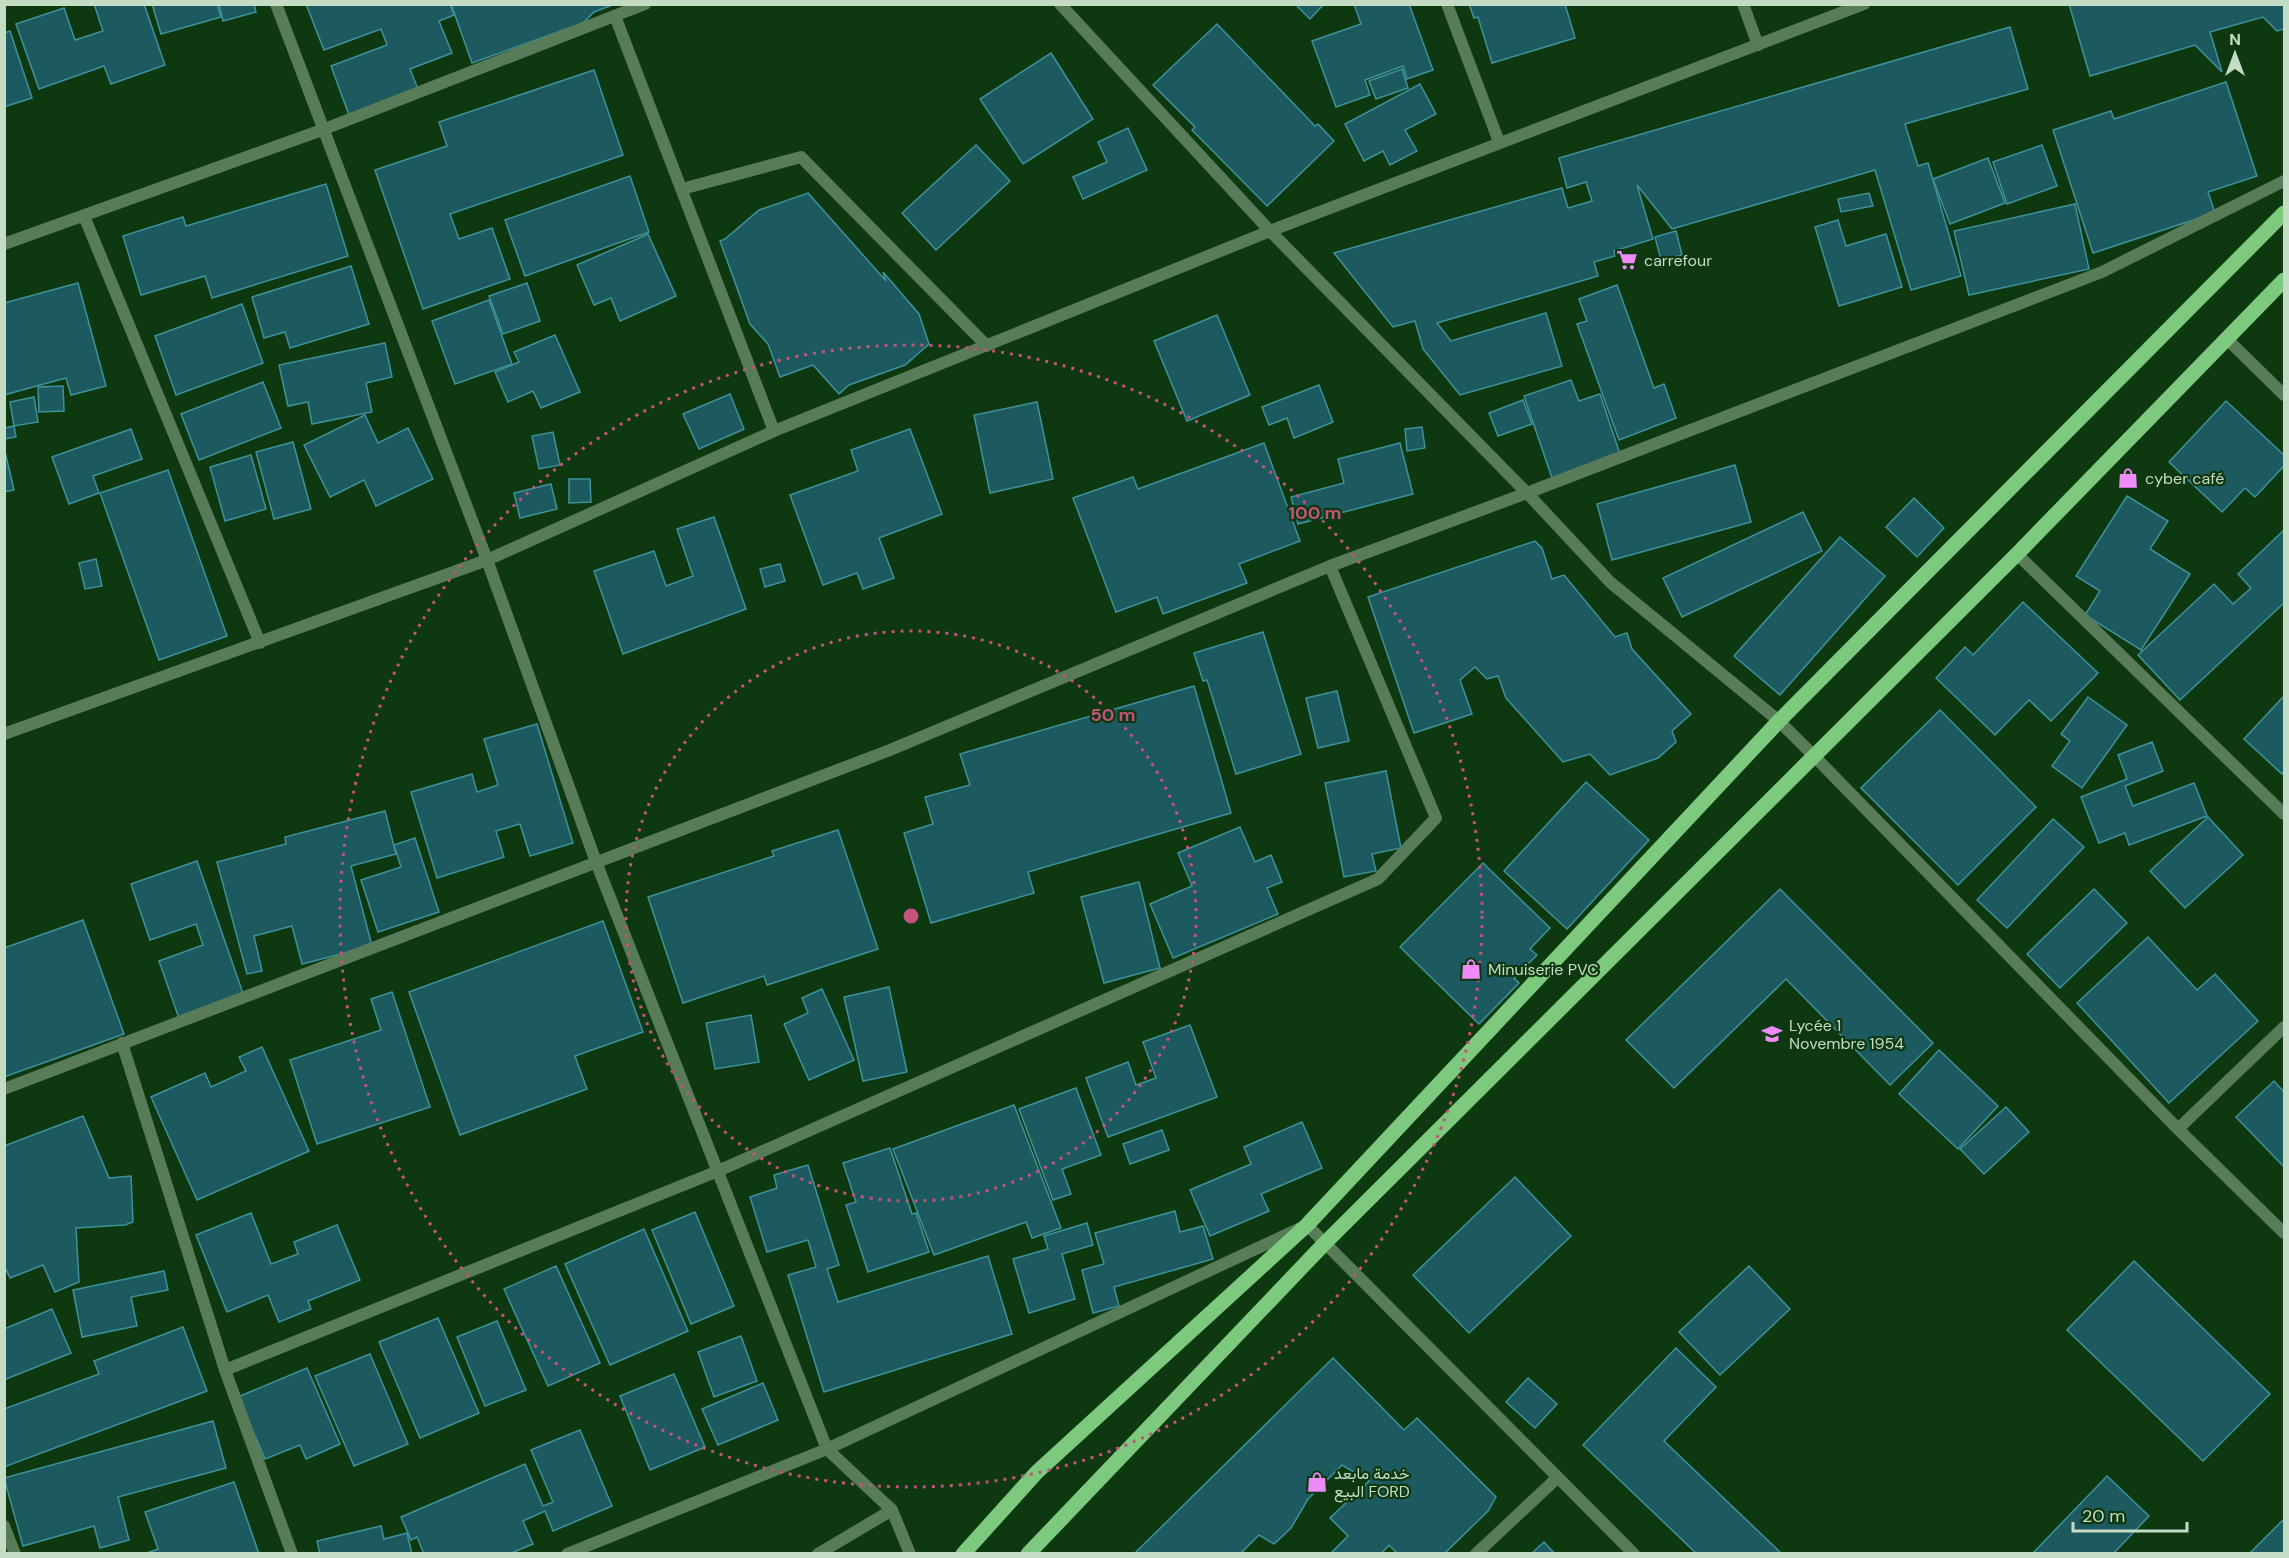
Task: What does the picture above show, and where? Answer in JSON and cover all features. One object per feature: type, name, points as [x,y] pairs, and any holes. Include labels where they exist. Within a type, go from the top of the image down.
[{"type":"main road","points":[[963,1554],[1037,1472],[1307,1225],[1779,721],[2284,213]]},
{"type":"main road","points":[[1028,1554],[1325,1243],[2018,554],[2284,280]]},
{"type":"street","points":[[276,4],[486,560],[597,862],[827,1449],[892,1510],[910,1554]]},
{"type":"street","points":[[4,244],[322,130],[645,4]]},
{"type":"street","points":[[1060,4],[1270,231],[1527,493],[1610,582],[1779,721],[2178,1129],[2284,1233]]},
{"type":"street","points":[[1447,4],[1499,142]]},
{"type":"street","points":[[1743,4],[1758,45]]},
{"type":"street","points":[[4,734],[486,560],[774,431],[1270,231],[1864,4]]},
{"type":"street","points":[[615,16],[774,431]]},
{"type":"street","points":[[682,189],[801,157],[987,346]]},
{"type":"street","points":[[4,1089],[890,750],[1330,566],[1527,493],[2102,272],[2284,181]]},
{"type":"street","points":[[84,216],[260,643]]},
{"type":"street","points":[[2228,339],[2284,395]]},
{"type":"street","points":[[2018,554],[2284,814]]},
{"type":"street","points":[[225,1370],[718,1171],[1378,879],[1436,818],[1330,566]]},
{"type":"street","points":[[2178,1129],[2284,1027]]},
{"type":"street","points":[[122,1044],[225,1370],[292,1554]]},
{"type":"street","points":[[567,1554],[827,1449],[1307,1225],[1634,1554]]},
{"type":"street","points":[[1476,1554],[1557,1478]]},
{"type":"street","points":[[818,1554],[892,1510]]},
{"type":"street","points":[[4,1526],[15,1554]]},
{"type":"building","points":[[94,4],[144,4],[165,65],[111,84],[104,66],[39,89],[16,24],[64,8],[75,40],[103,31]]},
{"type":"building","points":[[152,4],[217,4],[221,17],[161,34]]},
{"type":"building","points":[[219,4],[254,4],[256,12],[223,21]]},
{"type":"building","points":[[306,4],[450,4],[454,15],[439,21],[452,53],[410,69],[418,89],[349,115],[331,66],[387,45],[381,29],[324,50]]},
{"type":"building","points":[[451,4],[615,4],[594,12],[583,23],[472,63]]},
{"type":"building","points":[[1295,4],[1324,4],[1310,19]]},
{"type":"building","points":[[1354,4],[1409,4],[1433,70],[1407,79],[1403,66],[1365,80],[1370,95],[1336,107],[1312,41],[1361,24]]},
{"type":"building","points":[[1469,4],[1565,4],[1575,38],[1492,63],[1478,17],[1474,18]]},
{"type":"building","points":[[2069,4],[2284,4],[2284,29],[2277,31],[2263,17],[2210,32],[2222,72],[2195,45],[2090,76]]},
{"type":"building","points":[[1217,24],[1315,126],[1318,124],[1334,141],[1267,206],[1192,130],[1195,127],[1153,85]]},
{"type":"building","points":[[2010,27],[2028,89],[1905,124],[1918,166],[1928,163],[1961,276],[1911,290],[1875,170],[1672,229],[1637,185],[1653,239],[1614,251],[1615,256],[1594,262],[1598,276],[1437,323],[1451,341],[1546,313],[1562,366],[1460,395],[1423,349],[1415,321],[1393,327],[1334,253],[1562,188],[1568,208],[1592,201],[1586,182],[1567,188],[1559,158]]},
{"type":"building","points":[[10,31],[32,98],[4,107],[4,33]]},
{"type":"building","points":[[1051,53],[1093,119],[1023,164],[980,99]]},
{"type":"building","points":[[1402,69],[1408,88],[1376,99],[1369,81]]},
{"type":"building","points":[[594,70],[623,155],[450,214],[459,239],[492,228],[510,279],[423,309],[375,170],[447,146],[439,122]]},
{"type":"building","points":[[2226,82],[2257,176],[2208,192],[2215,213],[2093,253],[2053,130],[2111,111],[2114,119]]},
{"type":"building","points":[[1420,84],[1436,114],[1405,130],[1417,151],[1390,165],[1383,151],[1364,161],[1345,124]]},
{"type":"building","points":[[1128,128],[1147,170],[1083,199],[1073,177],[1107,162],[1098,142]]},
{"type":"building","points":[[976,145],[1010,181],[936,250],[902,213]]},
{"type":"building","points":[[2042,145],[2057,186],[2007,204],[1993,162]]},
{"type":"building","points":[[1988,158],[2005,203],[1950,224],[1933,179]]},
{"type":"building","points":[[630,176],[649,232],[525,276],[505,220]]},
{"type":"building","points":[[326,184],[348,256],[212,298],[205,276],[141,295],[123,236],[183,217],[186,226]]},
{"type":"building","points":[[808,193],[886,281],[883,272],[919,314],[929,344],[905,365],[849,385],[839,394],[813,365],[780,377],[768,344],[750,324],[720,241],[759,210]]},
{"type":"building","points":[[1869,193],[1873,206],[1841,212],[1838,199]]},
{"type":"building","points":[[2075,204],[2089,269],[1969,295],[1954,231]]},
{"type":"building","points":[[1838,220],[1846,246],[1886,234],[1902,287],[1839,306],[1815,227]]},
{"type":"building","points":[[1676,231],[1682,255],[1661,260],[1655,237]]},
{"type":"building","points":[[648,234],[676,296],[620,321],[611,298],[594,305],[577,265]]},
{"type":"building","points":[[351,266],[369,324],[290,348],[285,332],[264,338],[252,297]]},
{"type":"building","points":[[78,283],[106,386],[71,395],[66,378],[4,395],[4,303]]},
{"type":"building","points":[[527,283],[540,321],[503,334],[489,296]]},
{"type":"building","points":[[1617,285],[1654,388],[1664,384],[1676,418],[1619,440],[1577,324],[1587,321],[1579,299]]},
{"type":"building","points":[[489,300],[512,364],[455,384],[432,321]]},
{"type":"building","points":[[242,304],[263,363],[176,395],[155,336]]},
{"type":"building","points":[[1217,315],[1250,395],[1187,421],[1154,341]]},
{"type":"building","points":[[555,335],[580,392],[541,408],[533,391],[508,402],[495,372],[519,362],[514,352]]},
{"type":"building","points":[[385,343],[392,377],[366,383],[372,412],[312,424],[308,402],[288,406],[279,365]]},
{"type":"building","points":[[1571,380],[1579,401],[1600,394],[1620,454],[1552,478],[1524,396]]},
{"type":"building","points":[[263,382],[281,428],[199,460],[181,414]]},
{"type":"building","points":[[1319,385],[1333,422],[1294,438],[1287,418],[1269,425],[1262,407]]},
{"type":"building","points":[[63,386],[64,411],[39,412],[38,387]]},
{"type":"building","points":[[730,394],[744,429],[699,449],[683,414]]},
{"type":"building","points":[[34,397],[38,422],[14,426],[10,402]]},
{"type":"building","points":[[1523,400],[1532,424],[1498,436],[1489,413]]},
{"type":"building","points":[[2226,401],[2284,455],[2284,466],[2255,497],[2245,488],[2222,512],[2169,462]]},
{"type":"building","points":[[1037,402],[1053,479],[990,493],[974,415]]},
{"type":"building","points":[[365,415],[378,443],[408,428],[433,479],[376,506],[364,480],[330,497],[304,445]]},
{"type":"building","points":[[14,426],[16,437],[4,439],[4,428]]},
{"type":"building","points":[[1422,427],[1425,448],[1407,451],[1405,429]]},
{"type":"building","points":[[131,429],[142,459],[93,476],[99,493],[69,504],[52,457]]},
{"type":"building","points":[[910,429],[942,514],[879,538],[894,578],[863,589],[857,573],[823,585],[790,495],[858,471],[851,450]]},
{"type":"building","points":[[553,432],[560,465],[539,469],[532,436]]},
{"type":"building","points":[[293,442],[311,509],[274,519],[256,452]]},
{"type":"building","points":[[1264,443],[1300,541],[1239,564],[1247,583],[1163,614],[1157,597],[1116,612],[1073,498],[1133,477],[1138,489]]},
{"type":"building","points":[[1400,443],[1413,494],[1298,524],[1291,497],[1344,483],[1338,459]]},
{"type":"building","points":[[4,447],[14,490],[4,492]]},
{"type":"building","points":[[251,455],[266,509],[225,521],[210,467]]},
{"type":"building","points":[[1735,465],[1751,522],[1612,560],[1597,504]]},
{"type":"building","points":[[168,470],[227,636],[159,660],[100,493]]},
{"type":"building","points":[[569,479],[590,479],[591,502],[569,503]]},
{"type":"building","points":[[551,484],[557,509],[520,518],[514,493]]},
{"type":"building","points":[[2127,496],[2168,521],[2150,549],[2190,574],[2141,650],[2085,615],[2100,591],[2076,576]]},
{"type":"building","points":[[1914,498],[1944,528],[1917,557],[1886,527]]},
{"type":"building","points":[[1803,512],[1822,551],[1682,617],[1663,578]]},
{"type":"building","points":[[714,517],[746,609],[623,654],[594,571],[654,551],[666,586],[693,576],[677,529]]},
{"type":"building","points":[[2284,530],[2284,603],[2180,700],[2138,655],[2214,584],[2233,604],[2251,588],[2238,574]]},
{"type":"building","points":[[1840,537],[1885,576],[1780,695],[1734,656]]},
{"type":"building","points":[[1535,541],[1542,548],[1552,579],[1564,575],[1615,637],[1627,633],[1632,649],[1691,714],[1672,731],[1676,742],[1658,758],[1610,775],[1590,754],[1563,762],[1506,698],[1498,676],[1487,679],[1475,667],[1460,680],[1472,714],[1414,733],[1368,597]]},
{"type":"building","points":[[96,559],[102,586],[85,589],[79,563]]},
{"type":"building","points":[[780,564],[785,581],[765,587],[760,569]]},
{"type":"building","points":[[2023,602],[2098,673],[2051,721],[2029,700],[1995,735],[1936,678],[1965,647],[1973,655]]},
{"type":"building","points":[[1263,632],[1301,754],[1236,774],[1207,680],[1203,681],[1194,653]]},
{"type":"building","points":[[1194,686],[1231,813],[1028,872],[1034,893],[931,923],[904,833],[933,824],[925,797],[970,785],[960,754]]},
{"type":"building","points":[[1337,691],[1349,741],[1318,748],[1306,698]]},
{"type":"building","points":[[2284,696],[2284,771],[2282,774],[2244,739]]},
{"type":"building","points":[[2088,697],[2127,725],[2082,788],[2052,766],[2070,741],[2061,734]]},
{"type":"building","points":[[1940,710],[2036,807],[1958,885],[1861,788]]},
{"type":"building","points":[[537,724],[573,843],[530,856],[520,824],[496,831],[504,857],[437,878],[411,792],[472,774],[477,792],[498,785],[484,739]]},
{"type":"building","points":[[2152,742],[2163,771],[2125,786],[2133,806],[2194,783],[2207,816],[2129,845],[2125,833],[2099,843],[2081,797],[2127,779],[2118,755]]},
{"type":"building","points":[[1386,771],[1401,848],[1372,854],[1376,871],[1344,877],[1325,783]]},
{"type":"building","points":[[1586,782],[1649,840],[1567,929],[1504,871]]},
{"type":"building","points":[[385,811],[396,854],[351,866],[372,946],[302,964],[292,926],[254,936],[262,971],[247,974],[217,862],[286,844],[285,837]]},
{"type":"building","points":[[2208,817],[2243,855],[2185,908],[2150,871]]},
{"type":"building","points":[[2053,819],[2084,847],[2007,928],[1977,900]]},
{"type":"building","points":[[1240,827],[1255,862],[1271,855],[1282,882],[1267,888],[1278,914],[1173,958],[1150,904],[1192,886],[1178,853]]},
{"type":"building","points":[[838,830],[878,949],[767,985],[764,976],[683,1003],[648,897],[774,856],[772,851]]},
{"type":"building","points":[[415,838],[439,912],[378,932],[361,880],[401,867],[394,845]]},
{"type":"building","points":[[197,861],[245,999],[180,1021],[159,961],[203,945],[196,924],[150,940],[131,884]]},
{"type":"building","points":[[1483,863],[1550,928],[1530,949],[1537,955],[1514,978],[1519,983],[1479,1024],[1400,947]]},
{"type":"building","points":[[1139,882],[1160,968],[1104,983],[1081,897]]},
{"type":"building","points":[[1780,889],[1933,1043],[1890,1085],[1786,979],[1674,1088],[1626,1040]]},
{"type":"building","points":[[2094,889],[2127,923],[2060,988],[2027,954]]},
{"type":"building","points":[[83,920],[124,1034],[4,1077],[4,948]]},
{"type":"building","points":[[603,921],[643,1032],[575,1056],[587,1089],[460,1135],[409,992]]},
{"type":"building","points":[[2148,937],[2197,990],[2215,974],[2258,1021],[2169,1103],[2077,1003]]},
{"type":"building","points":[[889,987],[907,1072],[863,1081],[844,997]]},
{"type":"building","points":[[822,989],[854,1060],[809,1080],[784,1024],[808,1013],[802,998]]},
{"type":"building","points":[[392,992],[430,1107],[317,1144],[290,1060],[381,1030],[371,999]]},
{"type":"building","points":[[751,1015],[759,1062],[715,1069],[706,1023]]},
{"type":"building","points":[[1190,1025],[1217,1097],[1108,1137],[1086,1078],[1128,1062],[1136,1085],[1156,1078],[1143,1042]]},
{"type":"building","points":[[262,1047],[309,1151],[197,1200],[151,1097],[205,1073],[211,1087],[246,1071],[239,1057]]},
{"type":"building","points":[[1939,1050],[1998,1106],[1958,1149],[1899,1094]]},
{"type":"building","points":[[2274,1081],[2284,1092],[2284,1167],[2236,1117]]},
{"type":"building","points":[[1076,1088],[1101,1155],[1062,1169],[1071,1194],[1053,1200],[1019,1109]]},
{"type":"building","points":[[1014,1105],[1061,1228],[1032,1238],[1026,1222],[934,1255],[893,1149]]},
{"type":"building","points":[[2006,1107],[2029,1132],[1984,1174],[1960,1149]]},
{"type":"building","points":[[83,1116],[109,1178],[131,1176],[133,1222],[125,1225],[76,1228],[79,1282],[55,1292],[43,1265],[10,1278],[4,1265],[4,1146]]},
{"type":"building","points":[[1302,1122],[1322,1168],[1261,1194],[1269,1211],[1210,1236],[1190,1190],[1251,1164],[1244,1147]]},
{"type":"building","points":[[1162,1130],[1169,1150],[1130,1164],[1123,1144]]},
{"type":"building","points":[[890,1148],[912,1214],[916,1213],[929,1252],[868,1272],[846,1205],[856,1202],[843,1163]]},
{"type":"building","points":[[808,1165],[839,1265],[827,1269],[838,1302],[988,1256],[1012,1334],[824,1392],[788,1275],[816,1267],[808,1240],[767,1252],[750,1197],[777,1188],[774,1175]]},
{"type":"building","points":[[1515,1177],[1571,1236],[1469,1333],[1413,1275]]},
{"type":"building","points":[[1175,1211],[1180,1232],[1203,1226],[1213,1259],[1114,1287],[1119,1306],[1093,1313],[1082,1270],[1104,1264],[1095,1233]]},
{"type":"building","points":[[695,1212],[734,1306],[691,1324],[652,1230]]},
{"type":"building","points":[[251,1213],[271,1264],[298,1254],[294,1242],[337,1225],[360,1280],[308,1301],[311,1309],[279,1322],[268,1295],[227,1312],[196,1235]]},
{"type":"building","points":[[1087,1223],[1093,1245],[1062,1254],[1075,1299],[1029,1313],[1013,1259],[1048,1249],[1044,1236]]},
{"type":"building","points":[[644,1229],[688,1331],[610,1365],[565,1264]]},
{"type":"building","points":[[2134,1261],[2270,1394],[2203,1461],[2067,1330]]},
{"type":"building","points":[[556,1266],[600,1363],[548,1386],[504,1289]]},
{"type":"building","points":[[1749,1266],[1790,1309],[1720,1375],[1679,1332]]},
{"type":"building","points":[[164,1271],[168,1290],[131,1297],[137,1326],[82,1337],[73,1290]]},
{"type":"building","points":[[52,1309],[71,1353],[4,1380],[4,1329]]},
{"type":"building","points":[[438,1318],[479,1413],[420,1438],[379,1342]]},
{"type":"building","points":[[497,1321],[526,1390],[485,1406],[457,1337]]},
{"type":"building","points":[[183,1327],[207,1391],[4,1467],[4,1409],[99,1374],[94,1361]]},
{"type":"building","points":[[741,1336],[757,1381],[714,1397],[698,1352]]},
{"type":"building","points":[[1676,1348],[1716,1387],[1664,1441],[1782,1554],[1697,1554],[1583,1445]]},
{"type":"building","points":[[370,1354],[408,1444],[354,1466],[315,1376]]},
{"type":"building","points":[[1333,1358],[1404,1430],[1417,1418],[1496,1497],[1488,1511],[1444,1554],[1398,1554],[1389,1545],[1381,1554],[1330,1554],[1348,1536],[1330,1518],[1369,1481],[1342,1465],[1308,1499],[1291,1528],[1274,1544],[1259,1535],[1240,1554],[1134,1554]]},
{"type":"building","points":[[307,1368],[340,1444],[306,1459],[300,1445],[265,1459],[238,1397]]},
{"type":"building","points":[[674,1374],[705,1447],[650,1470],[620,1396]]},
{"type":"building","points":[[1528,1378],[1557,1404],[1535,1428],[1506,1402]]},
{"type":"building","points":[[763,1383],[778,1420],[718,1445],[702,1409]]},
{"type":"building","points":[[213,1421],[226,1468],[118,1497],[129,1540],[100,1548],[94,1526],[23,1546],[4,1478]]},
{"type":"building","points":[[580,1430],[612,1506],[553,1531],[545,1511],[523,1521],[533,1544],[509,1554],[424,1554],[417,1537],[411,1540],[401,1517],[525,1464],[543,1506],[553,1502],[531,1450]]},
{"type":"building","points":[[2107,1476],[2149,1516],[2113,1554],[2032,1554]]},
{"type":"building","points":[[234,1482],[259,1554],[144,1554],[158,1549],[145,1512]]},
{"type":"building","points":[[2284,1519],[2284,1554],[2249,1554]]},
{"type":"building","points":[[381,1526],[384,1539],[407,1533],[412,1554],[320,1554],[317,1541]]},
{"type":"building","points":[[1544,1542],[1555,1554],[1531,1554]]},
{"type":"place","name":"carrefour","points":[[1627,260]]},
{"type":"place","name":"cyber café","points":[[2128,478]]},
{"type":"place","name":"Minuiserie PVC","points":[[1471,969]]},
{"type":"place","name":"Lycée 1 Novembre 1954","points":[[1772,1034]]},
{"type":"place","name":"خدمة مابعد البيع FORD","points":[[1317,1482]]}]
